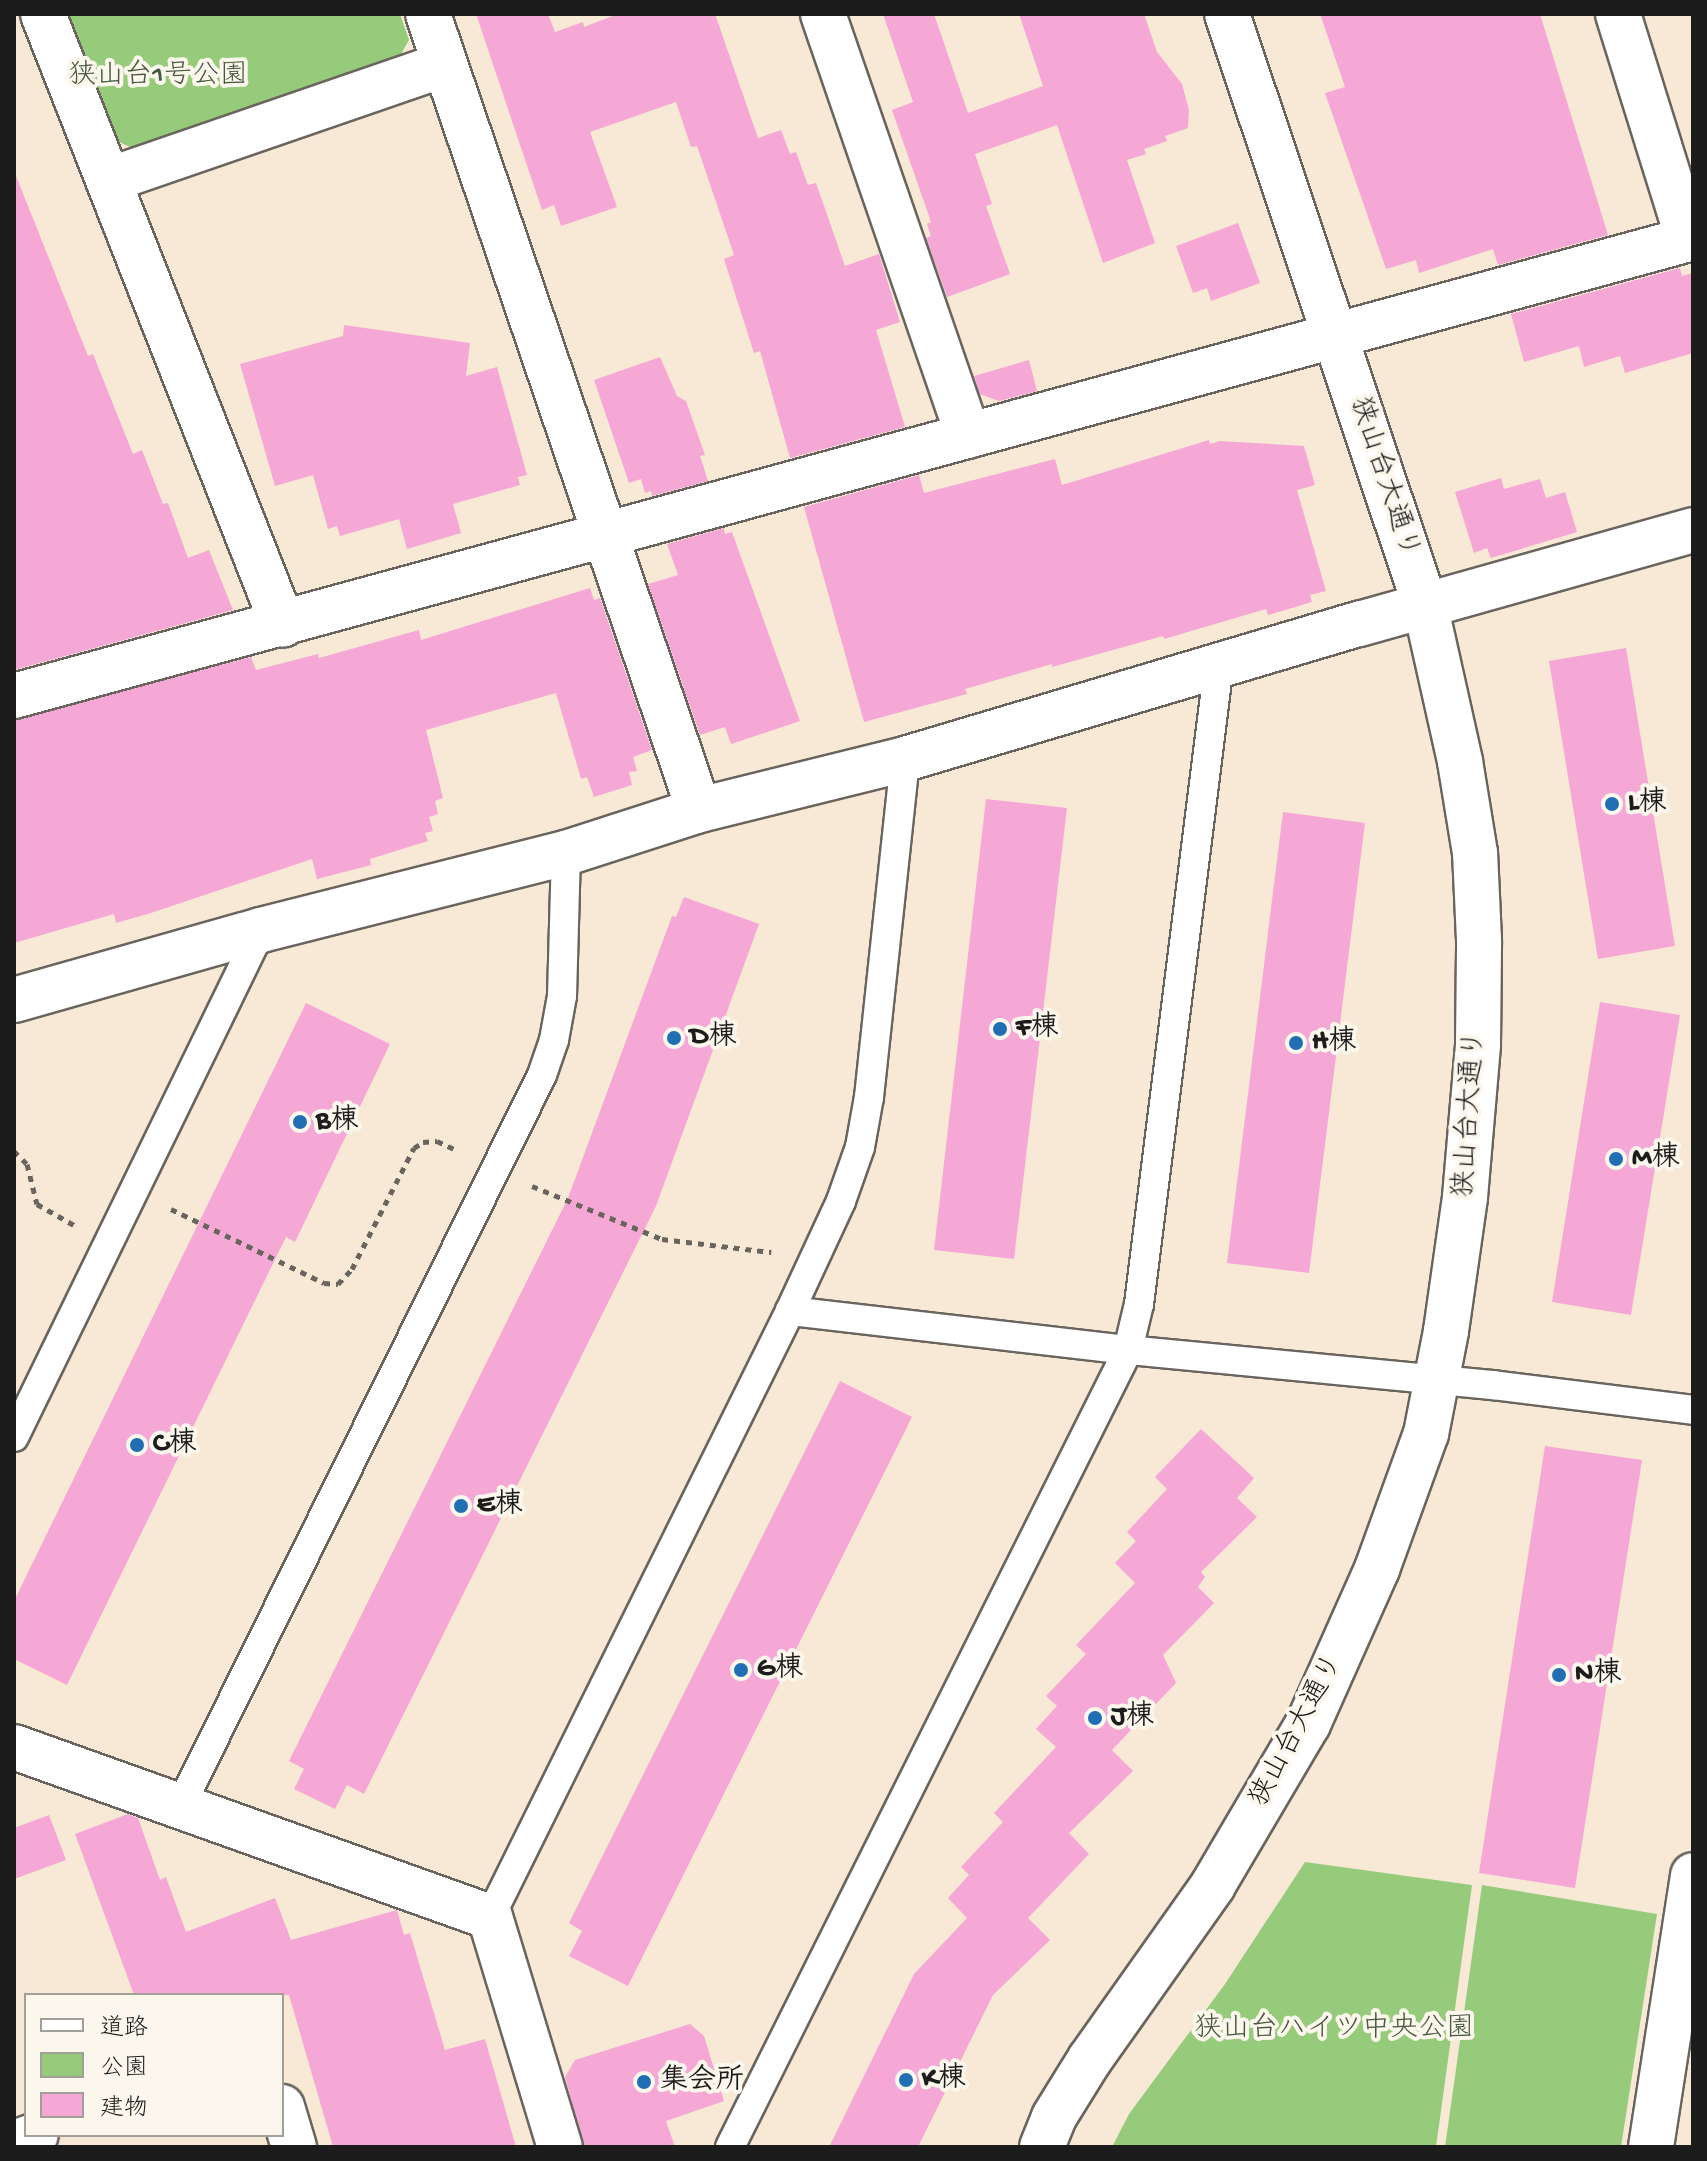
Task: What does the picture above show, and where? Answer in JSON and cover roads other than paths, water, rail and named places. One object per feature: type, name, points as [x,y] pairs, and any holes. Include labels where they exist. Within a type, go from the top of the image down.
[{"type":"street","points":[[43,14],[283,625]]},
{"type":"street","points":[[428,14],[699,810]]},
{"type":"street","points":[[823,14],[968,436]]},
{"type":"street","name":"狭山台大通り","points":[[1042,2147],[1054,2117],[1083,2070],[1213,1885],[1308,1724],[1377,1569],[1426,1434],[1465,1197],[1478,1044],[1479,940],[1475,853],[1460,761],[1425,605],[1227,14]]},
{"type":"street","points":[[14,696],[1691,239],[1618,14]]},
{"type":"street","points":[[109,180],[445,64]]},
{"type":"street","points":[[14,1000],[261,930],[566,853],[699,810],[905,759],[1219,664],[1693,530]]},
{"type":"street","points":[[14,1747],[181,1805],[340,1866],[490,1917],[560,2147]]},
{"type":"street","points":[[1651,2147],[1693,1875]]},
{"type":"street","points":[[284,2114],[294,2147]]},
{"type":"lane","points":[[730,2147],[1128,1350],[1139,1304],[1219,664]]},
{"type":"lane","points":[[490,1917],[790,1311],[841,1201],[860,1147],[869,1097],[905,759]]},
{"type":"lane","points":[[181,1805],[542,1075],[554,1040],[566,939],[566,853]]},
{"type":"lane","points":[[14,1437],[261,930]]},
{"type":"lane","points":[[790,1311],[1693,1410]]},
{"type":"place","name":"L棟","points":[[1612,804]]},
{"type":"place","name":"F棟","points":[[1000,1029]]},
{"type":"place","name":"D棟","points":[[674,1038]]},
{"type":"place","name":"H棟","points":[[1296,1043]]},
{"type":"place","name":"B棟","points":[[300,1122]]},
{"type":"place","name":"M棟","points":[[1616,1159]]},
{"type":"place","name":"C棟","points":[[137,1445]]},
{"type":"place","name":"E棟","points":[[461,1506]]},
{"type":"place","name":"G棟","points":[[741,1670]]},
{"type":"place","name":"N棟","points":[[1559,1675]]},
{"type":"place","name":"J棟","points":[[1095,1718]]},
{"type":"place","name":"K棟","points":[[906,2080]]},
{"type":"place","name":"集会所","points":[[644,2082]]},
{"type":"park label","name":"狭山台1号公園","points":[[158,77]]},
{"type":"park label","name":"狭山台ハイツ中央公園","points":[[1334,2030]]}]
